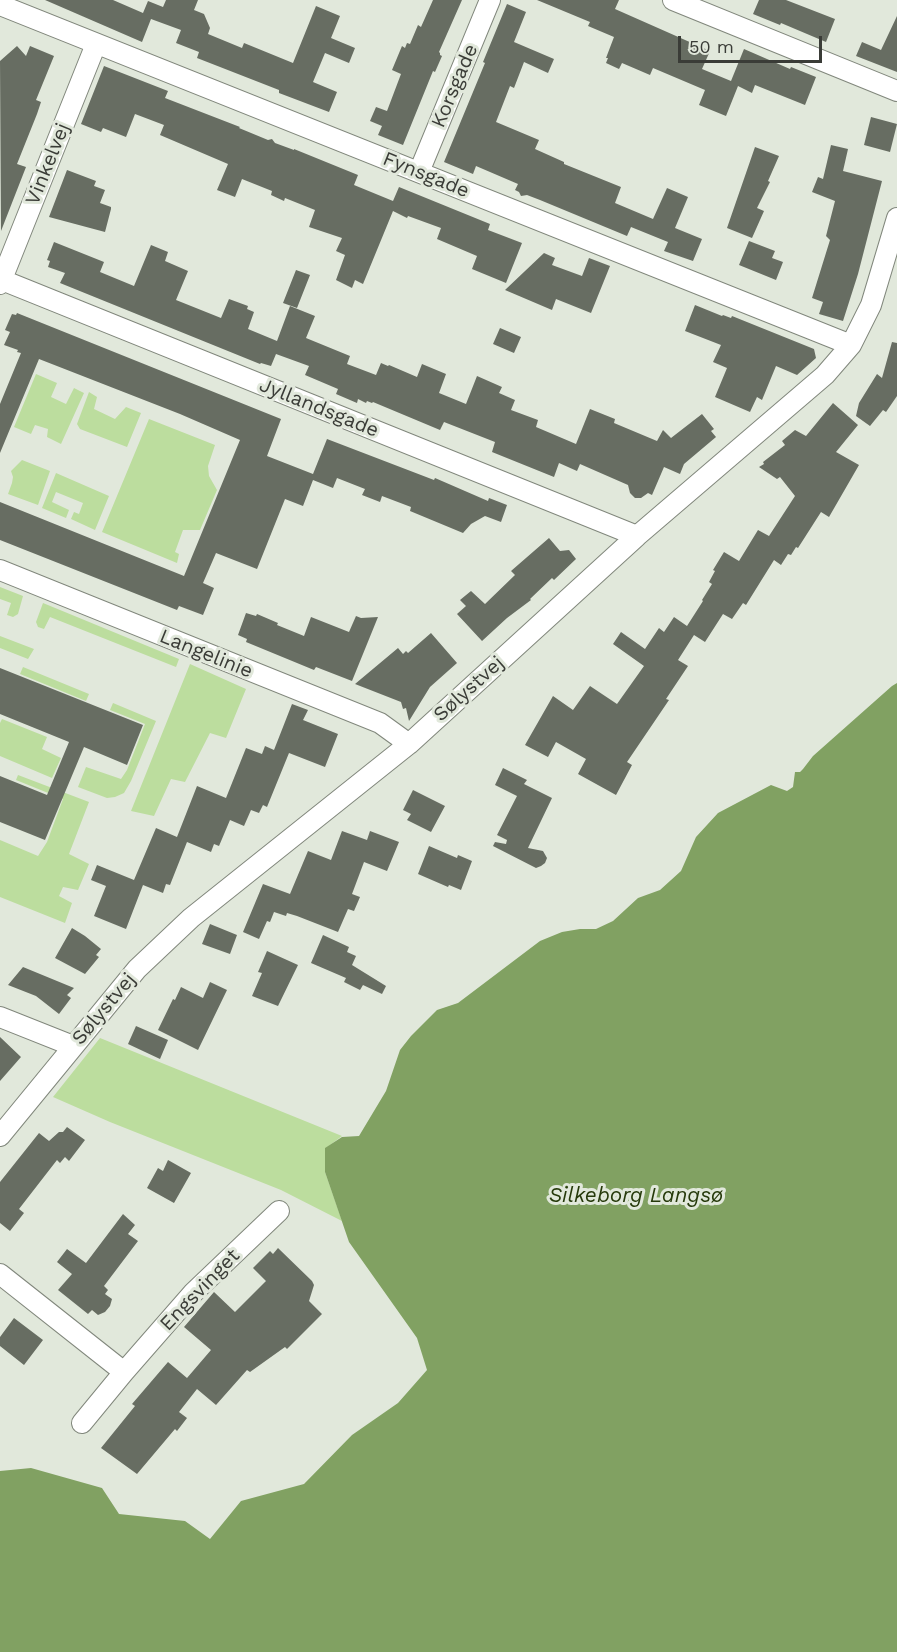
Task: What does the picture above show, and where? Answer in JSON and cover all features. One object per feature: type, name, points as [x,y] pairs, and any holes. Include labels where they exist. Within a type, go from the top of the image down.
[{"type":"street","name":"Korsgade","points":[[419,172],[490,0]]},
{"type":"street","points":[[673,0],[897,91]]},
{"type":"street","name":"Fynsgade","points":[[0,5],[851,345]]},
{"type":"street","name":"Vinkelvej","points":[[1,282],[96,44]]},
{"type":"street","name":"Sølystvej","points":[[0,1136],[137,969],[191,918],[409,744],[637,536],[825,375],[851,345],[871,305],[897,218]]},
{"type":"street","name":"Jyllandsgade","points":[[1,282],[637,536]]},
{"type":"street","name":"Langelinie","points":[[0,570],[380,723],[409,744]]},
{"type":"street","points":[[0,1017],[73,1046]]},
{"type":"street","name":"Engsvinget","points":[[82,1423],[193,1293],[279,1211]]},
{"type":"street","points":[[0,1274],[124,1372]]},
{"type":"shaded area","points":[[36,374],[57,383],[51,397],[66,404],[74,388],[84,393],[61,444],[47,437],[48,429],[35,425],[31,434],[14,427]]},
{"type":"shaded area","points":[[89,392],[97,397],[94,409],[115,419],[126,407],[141,413],[127,447],[80,429],[77,424]]},
{"type":"shaded area","points":[[149,419],[215,445],[208,466],[209,476],[217,490],[200,530],[183,530],[175,552],[179,554],[177,563],[102,532]]},
{"type":"shaded area","points":[[22,460],[50,471],[38,505],[8,494],[13,477],[11,471]]},
{"type":"shaded area","points":[[56,473],[109,496],[95,530],[71,519],[74,512],[79,514],[83,503],[56,492],[52,502],[69,510],[66,518],[42,508]]},
{"type":"shaded area","points":[[0,587],[23,596],[18,614],[13,617],[7,615],[11,603],[0,599]]},
{"type":"shaded area","points":[[43,603],[179,659],[176,667],[50,617],[44,629],[38,627],[36,622]]},
{"type":"shaded area","points":[[0,636],[34,649],[28,659],[0,648]]},
{"type":"shaded area","points":[[190,664],[246,689],[226,738],[210,733],[185,782],[171,779],[154,816],[131,811]]},
{"type":"shaded area","points":[[23,667],[89,694],[86,701],[20,674]]},
{"type":"shaded area","points":[[113,703],[156,721],[124,793],[107,798],[78,787],[86,767],[121,779],[127,770],[145,724],[110,710]]},
{"type":"shaded area","points":[[2,719],[47,737],[42,749],[61,758],[52,778],[0,756]]},
{"type":"shaded area","points":[[18,775],[89,802],[69,854],[89,864],[78,890],[63,887],[59,896],[72,903],[65,923],[0,897],[0,840],[38,856],[47,842],[63,799],[16,780]]},
{"type":"shaded area","points":[[100,1038],[342,1136],[326,1148],[325,1172],[342,1221],[281,1190],[53,1097]]},
{"type":"water","name":"Silkeborg Langsø","points":[[897,683],[897,1652],[0,1652],[0,1471],[31,1468],[102,1488],[119,1514],[185,1521],[210,1539],[241,1501],[304,1484],[352,1435],[398,1403],[427,1370],[417,1338],[349,1242],[325,1172],[325,1148],[342,1137],[359,1136],[386,1091],[400,1050],[437,1010],[458,1003],[540,941],[562,932],[596,929],[613,921],[638,898],[660,890],[681,871],[696,837],[718,813],[771,785],[787,791],[793,787],[795,772],[800,772],[813,756]]},
{"type":"building","points":[[45,0],[113,0],[143,13],[148,1],[163,7],[166,0],[198,0],[194,10],[204,14],[210,28],[208,34],[242,48],[244,43],[293,63],[316,6],[340,16],[331,38],[355,48],[349,63],[325,53],[313,82],[337,92],[329,112],[197,58],[199,52],[176,43],[181,30],[151,19],[142,42]]},
{"type":"building","points":[[433,0],[462,0],[439,52],[442,56],[435,72],[433,71],[403,145],[378,135],[382,126],[370,121],[376,107],[387,111],[401,74],[392,70],[402,46],[405,48],[407,43],[410,44],[418,25],[421,27]]},
{"type":"building","points":[[537,0],[619,0],[615,9],[710,51],[702,69],[731,81],[744,49],[790,69],[791,67],[816,77],[805,105],[755,85],[752,93],[738,86],[726,116],[699,105],[705,90],[653,68],[650,75],[622,63],[619,69],[606,63],[614,37],[588,26],[590,22]]},
{"type":"building","points":[[759,0],[786,0],[835,19],[826,42],[753,14]]},
{"type":"building","points":[[507,4],[526,12],[514,42],[554,59],[548,73],[524,62],[514,88],[510,86],[496,122],[539,140],[535,149],[564,164],[621,187],[615,203],[653,219],[667,188],[688,197],[675,228],[702,239],[693,261],[664,251],[668,242],[631,227],[627,236],[527,195],[521,196],[515,190],[518,184],[476,166],[473,174],[444,162]]},
{"type":"building","points":[[897,16],[897,72],[856,56],[862,42],[881,50]]},
{"type":"building","points":[[17,46],[26,56],[30,46],[54,56],[36,100],[41,102],[17,164],[26,167],[1,231],[0,61]]},
{"type":"building","points":[[104,66],[168,91],[165,98],[358,175],[354,185],[393,201],[399,187],[490,224],[488,230],[522,243],[506,283],[472,269],[477,256],[437,239],[441,228],[408,216],[407,218],[393,211],[363,284],[355,280],[352,288],[336,280],[345,255],[336,251],[342,238],[309,227],[315,210],[285,198],[284,201],[271,195],[272,191],[242,179],[235,197],[217,190],[228,164],[160,135],[164,125],[135,114],[126,137],[103,128],[101,132],[81,124]]},
{"type":"building","points":[[871,117],[897,124],[890,152],[864,145]]},
{"type":"building","points":[[831,145],[848,149],[843,171],[882,181],[858,274],[843,321],[819,314],[823,302],[812,298],[830,240],[826,236],[835,201],[812,192],[818,177],[823,179]]},
{"type":"building","points":[[755,147],[779,156],[768,181],[770,182],[757,208],[764,211],[752,238],[727,228]]},
{"type":"building","points":[[67,170],[96,181],[94,186],[105,190],[100,203],[111,209],[105,232],[49,217]]},
{"type":"building","points":[[749,241],[775,251],[772,258],[783,262],[776,280],[739,265]]},
{"type":"building","points":[[54,242],[104,262],[100,272],[134,286],[151,245],[168,252],[165,261],[188,271],[176,300],[221,318],[229,299],[248,306],[247,309],[254,312],[248,329],[277,341],[290,306],[315,316],[306,338],[350,356],[347,364],[376,375],[381,363],[417,377],[422,364],[446,374],[439,393],[466,404],[477,376],[502,387],[499,393],[515,400],[511,410],[538,420],[536,427],[576,444],[590,409],[615,419],[614,423],[657,441],[663,430],[671,438],[702,414],[714,429],[711,431],[716,437],[684,464],[680,474],[664,467],[652,495],[648,493],[641,498],[635,498],[630,493],[628,485],[580,464],[577,471],[559,463],[554,477],[492,452],[495,442],[444,422],[440,430],[373,402],[367,401],[366,403],[358,399],[357,403],[336,394],[338,389],[305,375],[309,366],[276,354],[271,366],[260,364],[60,283],[65,273],[48,267],[50,261],[47,260]]},
{"type":"building","points":[[544,253],[555,258],[552,265],[582,276],[589,258],[610,266],[591,313],[556,299],[552,310],[505,290]]},
{"type":"building","points":[[296,270],[310,275],[297,308],[283,303]]},
{"type":"building","points":[[695,305],[722,316],[731,318],[732,316],[814,349],[816,358],[797,375],[776,366],[762,400],[757,397],[750,412],[715,397],[727,368],[713,362],[721,345],[685,331]]},
{"type":"building","points":[[17,313],[281,419],[267,456],[313,474],[327,439],[434,480],[435,478],[488,501],[489,498],[507,505],[501,522],[485,516],[471,524],[463,533],[410,511],[411,507],[382,496],[380,502],[362,495],[365,489],[337,478],[333,488],[313,480],[303,506],[285,499],[257,569],[216,553],[203,583],[214,588],[203,615],[179,606],[177,610],[0,540],[0,502],[184,576],[240,440],[39,359],[0,453],[0,404],[21,353],[4,345],[10,332],[5,330],[12,314]]},
{"type":"building","points":[[500,328],[521,337],[514,353],[493,344]]},
{"type":"building","points":[[892,342],[897,343],[897,396],[886,412],[883,410],[870,426],[856,416],[859,403],[877,374],[882,378]]},
{"type":"building","points":[[833,403],[858,425],[836,452],[859,465],[829,517],[821,512],[798,548],[796,547],[791,555],[788,554],[781,565],[774,560],[746,605],[743,603],[732,619],[723,614],[705,642],[694,635],[678,660],[688,666],[666,699],[669,700],[627,762],[632,765],[616,795],[578,774],[586,759],[556,742],[548,757],[525,745],[553,696],[573,710],[590,686],[617,704],[644,666],[613,644],[621,632],[645,649],[659,628],[664,632],[674,617],[687,626],[712,584],[709,582],[715,571],[713,570],[724,552],[739,561],[758,530],[769,536],[795,496],[780,477],[777,479],[759,467],[785,445],[782,441],[795,430],[806,436]]},
{"type":"building","points":[[549,538],[560,551],[569,550],[576,559],[482,641],[457,614],[466,606],[460,600],[471,591],[485,604],[515,575],[511,571]]},
{"type":"building","points":[[246,613],[256,616],[257,614],[304,636],[311,617],[349,632],[356,616],[378,617],[352,681],[316,667],[314,670],[246,642],[247,639],[238,635]]},
{"type":"building","points":[[431,633],[457,663],[430,687],[409,721],[406,708],[403,709],[401,702],[355,684],[398,648],[403,654],[406,651],[408,653]]},
{"type":"building","points":[[0,668],[143,725],[127,765],[84,747],[45,840],[0,822],[0,776],[47,795],[69,742],[0,714]]},
{"type":"building","points":[[292,704],[308,710],[303,720],[338,734],[325,767],[289,753],[267,807],[263,805],[259,813],[251,810],[244,826],[230,820],[219,846],[214,844],[211,852],[187,842],[170,885],[166,884],[163,893],[143,885],[126,929],[94,916],[106,886],[91,880],[97,865],[134,880],[156,828],[177,837],[197,786],[226,798],[246,748],[262,754],[265,746],[274,750]]},
{"type":"building","points":[[503,768],[527,780],[524,784],[552,798],[528,848],[543,851],[547,858],[545,863],[536,868],[493,846],[495,842],[506,844],[507,840],[497,835],[517,796],[495,785]]},
{"type":"building","points":[[413,790],[445,806],[431,832],[407,820],[411,814],[403,810]]},
{"type":"building","points":[[342,831],[367,840],[370,831],[399,842],[387,871],[364,862],[352,894],[360,897],[354,911],[348,909],[338,932],[297,916],[287,913],[286,916],[274,912],[259,939],[243,932],[263,884],[290,894],[308,851],[331,860]]},
{"type":"building","points":[[429,846],[457,858],[458,855],[472,861],[461,890],[418,874]]},
{"type":"building","points":[[210,924],[237,935],[230,954],[202,944]]},
{"type":"building","points":[[72,928],[101,949],[96,955],[99,957],[85,974],[55,958]]},
{"type":"building","points":[[323,935],[349,947],[347,952],[356,956],[352,965],[386,986],[382,994],[363,985],[360,990],[344,982],[346,978],[311,963]]},
{"type":"building","points":[[267,951],[298,965],[278,1006],[252,996],[262,973],[258,972]]},
{"type":"building","points":[[23,967],[74,988],[67,995],[71,998],[59,1014],[36,996],[8,985]]},
{"type":"building","points":[[210,982],[227,990],[198,1050],[158,1030],[181,987],[203,998]]},
{"type":"building","points":[[136,1026],[168,1040],[160,1059],[128,1044]]},
{"type":"building","points":[[0,1037],[21,1057],[0,1081]]},
{"type":"building","points":[[67,1127],[85,1140],[69,1161],[65,1157],[60,1163],[57,1160],[19,1209],[24,1213],[10,1231],[0,1223],[0,1182],[39,1133],[49,1141]]},
{"type":"building","points":[[168,1160],[191,1173],[174,1203],[147,1188],[158,1168],[163,1171]]},
{"type":"building","points":[[123,1214],[135,1225],[128,1234],[138,1241],[104,1286],[108,1290],[105,1294],[112,1299],[110,1306],[98,1315],[92,1310],[88,1314],[58,1290],[72,1274],[57,1262],[67,1249],[86,1263]]},
{"type":"building","points":[[278,1248],[312,1281],[314,1285],[309,1301],[322,1314],[287,1349],[285,1347],[250,1372],[247,1370],[216,1405],[197,1389],[179,1412],[187,1418],[137,1474],[101,1448],[135,1406],[132,1404],[168,1362],[187,1378],[211,1350],[184,1327],[214,1292],[235,1312],[266,1281],[253,1268],[270,1251],[273,1254]]},
{"type":"building","points":[[14,1318],[43,1340],[24,1365],[0,1346],[0,1337]]}]
